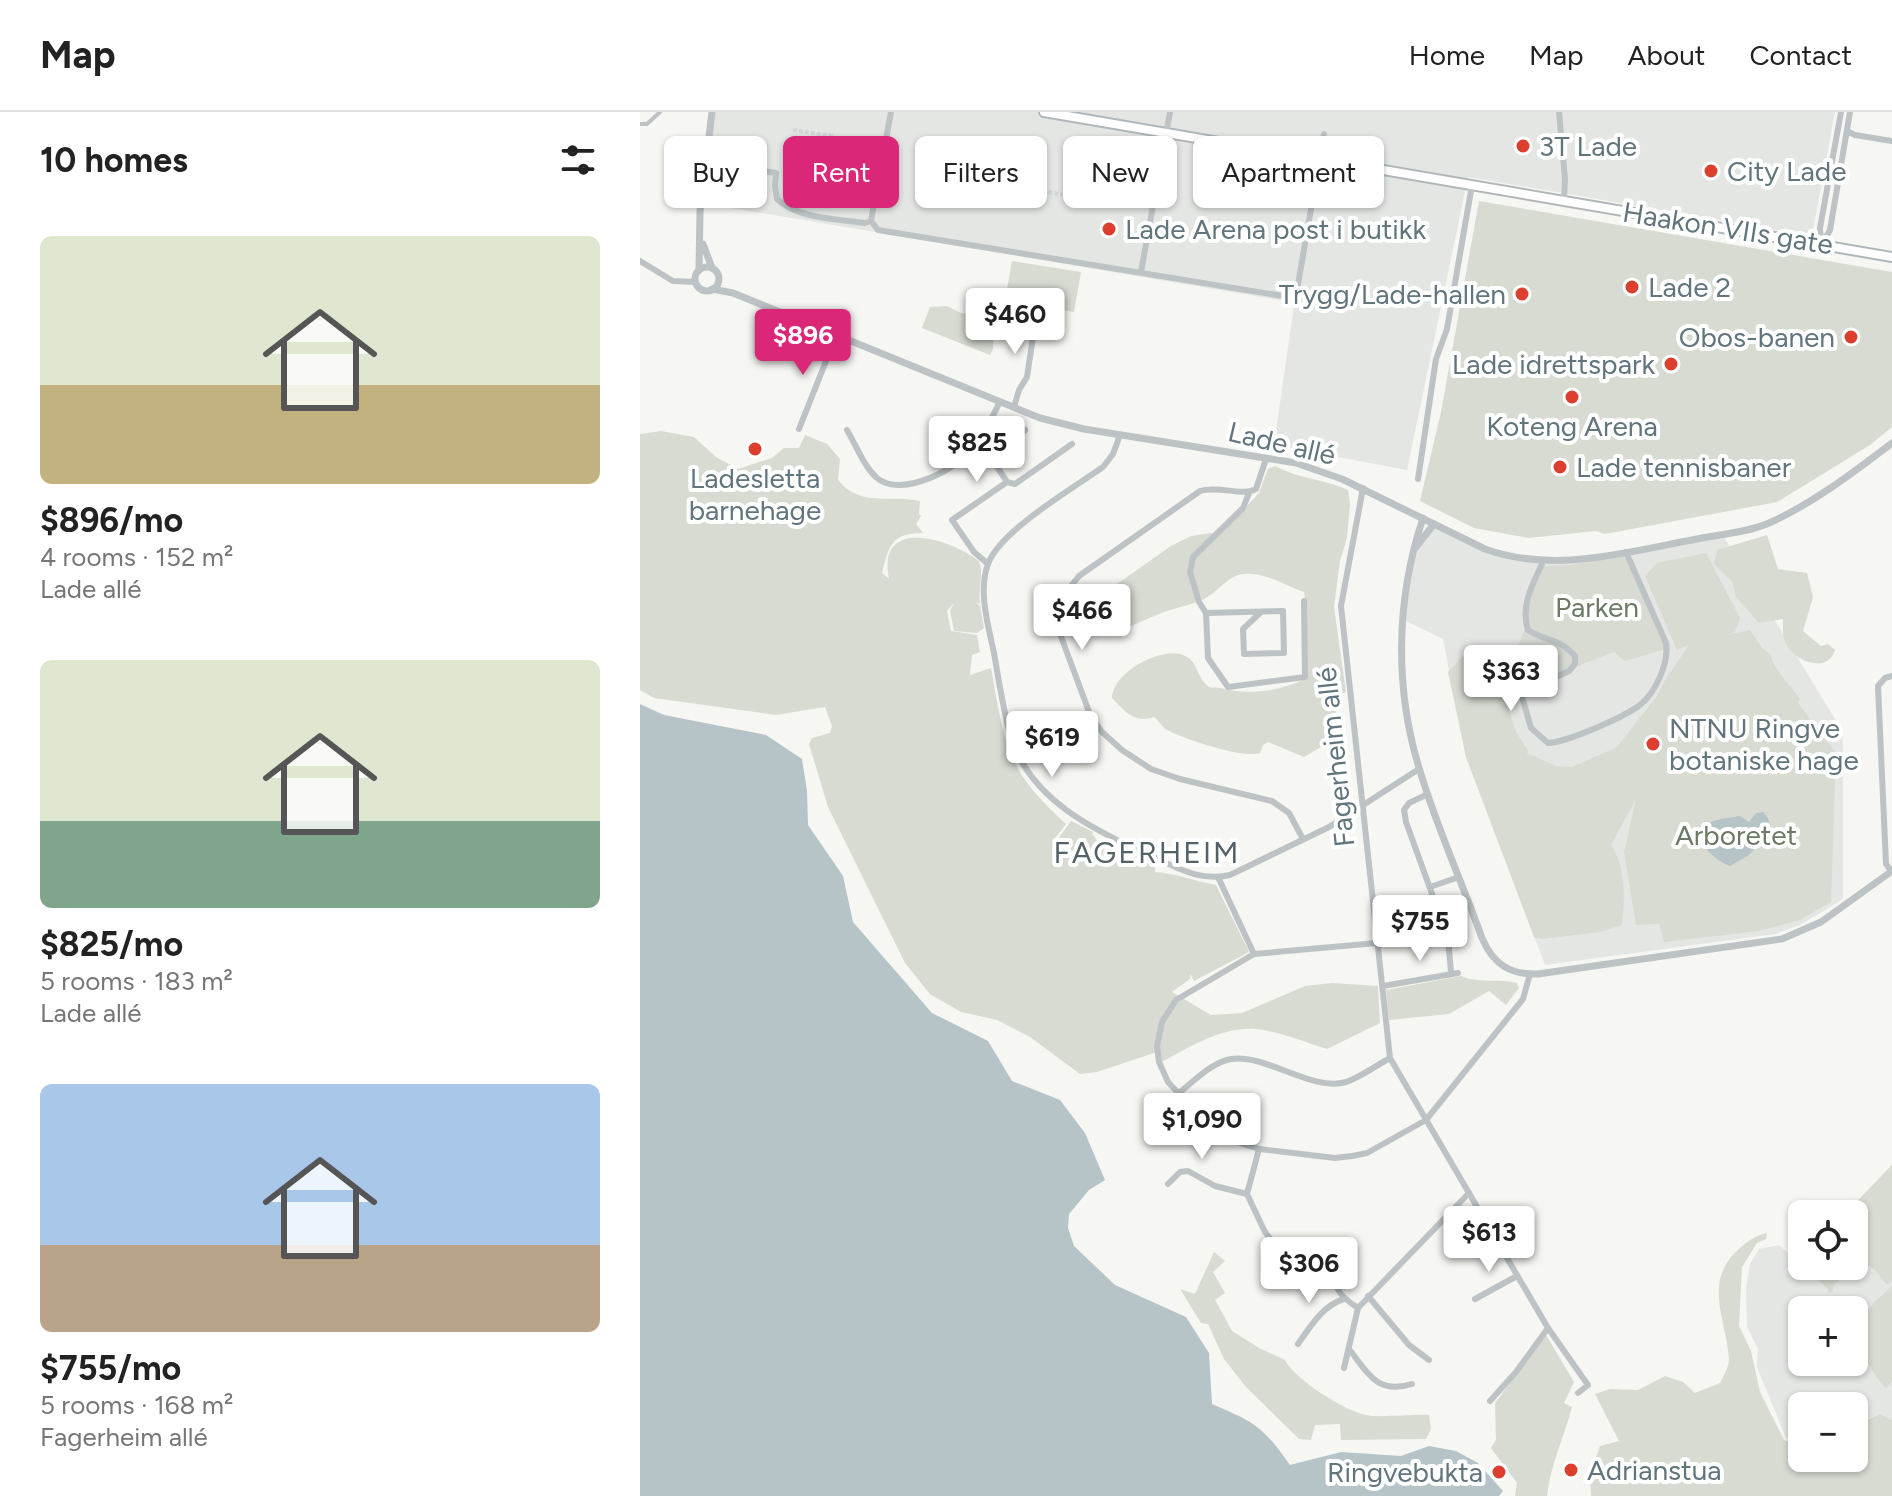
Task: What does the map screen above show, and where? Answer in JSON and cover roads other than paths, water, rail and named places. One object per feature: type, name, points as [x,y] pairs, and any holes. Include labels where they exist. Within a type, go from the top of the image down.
[{"type":"main road","name":"Haakon VIIs gate","points":[[1044,112],[1193,138]]},
{"type":"main road","name":"Haakon VIIs gate","points":[[1384,171],[1892,257]]},
{"type":"street","points":[[640,124],[647,124],[660,112]]},
{"type":"street","points":[[891,112],[871,221],[878,230],[1293,296],[1297,290],[1310,208]]},
{"type":"street","points":[[1141,272],[1170,112]]},
{"type":"street","points":[[1559,112],[1564,201]]},
{"type":"street","points":[[1822,244],[1820,228],[1841,112]]},
{"type":"street","points":[[1822,244],[1830,230],[1850,112]]},
{"type":"street","points":[[710,136],[713,114]]},
{"type":"street","points":[[1847,131],[1892,141]]},
{"type":"street","points":[[767,172],[776,173],[777,199],[791,208],[817,216],[865,223],[871,221]]},
{"type":"street","points":[[1418,479],[1436,359],[1447,329],[1472,185]]},
{"type":"street","points":[[695,282],[699,270],[702,208]]},
{"type":"street","points":[[640,261],[673,281],[695,282],[702,290],[715,286],[717,274],[700,238]]},
{"type":"street","points":[[699,270],[712,268]]},
{"type":"street","name":"Lade allé","points":[[715,286],[1040,418],[1120,435],[1310,467],[1363,488],[1509,558],[1543,562],[1587,559],[1752,529],[1786,515],[1892,443]]},
{"type":"street","points":[[1014,407],[1027,377],[1037,310]]},
{"type":"street","points":[[799,429],[836,336]]},
{"type":"street","points":[[847,430],[877,478],[895,485],[912,484],[934,476],[976,447],[1000,402]]},
{"type":"street","points":[[1025,430],[990,456],[1007,482],[1015,484],[1072,444]]},
{"type":"street","points":[[1120,435],[1113,454],[1103,467],[1007,536],[988,564],[983,588],[1006,715],[1020,759],[1033,778],[1056,803],[1083,821],[1178,869],[1218,877],[1230,875],[1303,839],[1419,769]]},
{"type":"street","points":[[1266,459],[1258,487],[1249,493],[1243,508],[1193,557],[1192,584],[1206,613],[1208,658],[1228,687],[1305,677],[1304,601]]},
{"type":"street","points":[[988,564],[974,552],[952,520],[1007,482]]},
{"type":"street","points":[[1249,493],[1213,487],[1187,497],[1079,576],[1063,596],[1058,626],[1091,717],[1122,750],[1151,769],[1180,779],[1272,801],[1289,813],[1303,839]]},
{"type":"street","name":"Fagerheim allé","points":[[1363,488],[1341,606],[1390,1058],[1548,1328],[1588,1385],[1578,1393]]},
{"type":"street","points":[[1423,518],[1412,552],[1402,618],[1402,678],[1419,769],[1489,953],[1510,971],[1530,974],[1782,939],[1821,922],[1892,872],[1886,864],[1878,686],[1885,678],[1892,676]]},
{"type":"street","points":[[1412,552],[1434,524]]},
{"type":"street","points":[[1543,562],[1530,589],[1524,618],[1528,630],[1565,643],[1575,656],[1575,664],[1569,671],[1521,693],[1531,728],[1548,743],[1558,743],[1642,704],[1668,656],[1666,643],[1626,552]]},
{"type":"street","points":[[1206,613],[1283,611],[1284,653],[1244,654],[1243,629],[1261,612]]},
{"type":"street","points":[[1882,793],[1892,792]]},
{"type":"street","points":[[1383,986],[1455,973],[1448,938],[1404,810],[1409,803],[1428,794]]},
{"type":"street","points":[[1218,877],[1254,954]]},
{"type":"street","points":[[1430,887],[1459,877]]},
{"type":"street","points":[[1377,943],[1254,954],[1176,1000],[1162,1022],[1157,1046],[1159,1062],[1168,1082],[1218,1136],[1259,1149],[1327,1158],[1367,1153],[1426,1120],[1523,999],[1530,974]]},
{"type":"street","points":[[1179,1093],[1229,1059],[1250,1060],[1325,1082],[1346,1082],[1390,1058]]},
{"type":"street","points":[[1259,1149],[1247,1194],[1265,1232],[1288,1262]]},
{"type":"street","points":[[1168,1184],[1180,1172],[1188,1171],[1215,1186],[1247,1194]]},
{"type":"street","points":[[1344,1368],[1358,1308],[1469,1193]]},
{"type":"street","points":[[1340,1262],[1335,1285],[1344,1299],[1358,1308]]},
{"type":"street","points":[[1475,1299],[1517,1276]]},
{"type":"street","points":[[1368,1296],[1409,1345],[1429,1360]]},
{"type":"street","points":[[1298,1344],[1317,1318],[1337,1300],[1344,1299]]},
{"type":"street","points":[[1490,1401],[1548,1328]]},
{"type":"street","points":[[1349,1349],[1378,1384],[1387,1388],[1412,1384]]},
{"type":"tunnel","points":[[793,130],[833,136]]},
{"type":"tunnel","points":[[1047,192],[1063,195]]},
{"type":"place","name":"3T Lade","points":[[1523,146]]},
{"type":"place","name":"City Lade","points":[[1711,171]]},
{"type":"place","name":"Lade Arena post i butikk","points":[[1109,229]]},
{"type":"place","name":"Lade 2","points":[[1632,287]]},
{"type":"place","name":"Trygg/Lade-hallen","points":[[1522,294]]},
{"type":"place","name":"Obos-banen","points":[[1851,337]]},
{"type":"place","name":"Lade idrettspark","points":[[1671,364]]},
{"type":"place","name":"Koteng Arena","points":[[1572,397]]},
{"type":"place","name":"Ladesletta barnehage","points":[[755,449]]},
{"type":"place","name":"Lade tennisbaner","points":[[1560,467]]},
{"type":"place","name":"NTNU Ringve botaniske hage","points":[[1653,744]]},
{"type":"place","name":"Adrianstua","points":[[1571,1470]]},
{"type":"place","name":"Ringvebukta","points":[[1499,1472]]},
{"type":"district","name":"FAGERHEIM","points":[[1147,852]]},
{"type":"park label","name":"Parken","points":[[1597,607]]},
{"type":"park label","name":"Arboretet","points":[[1736,835]]}]
